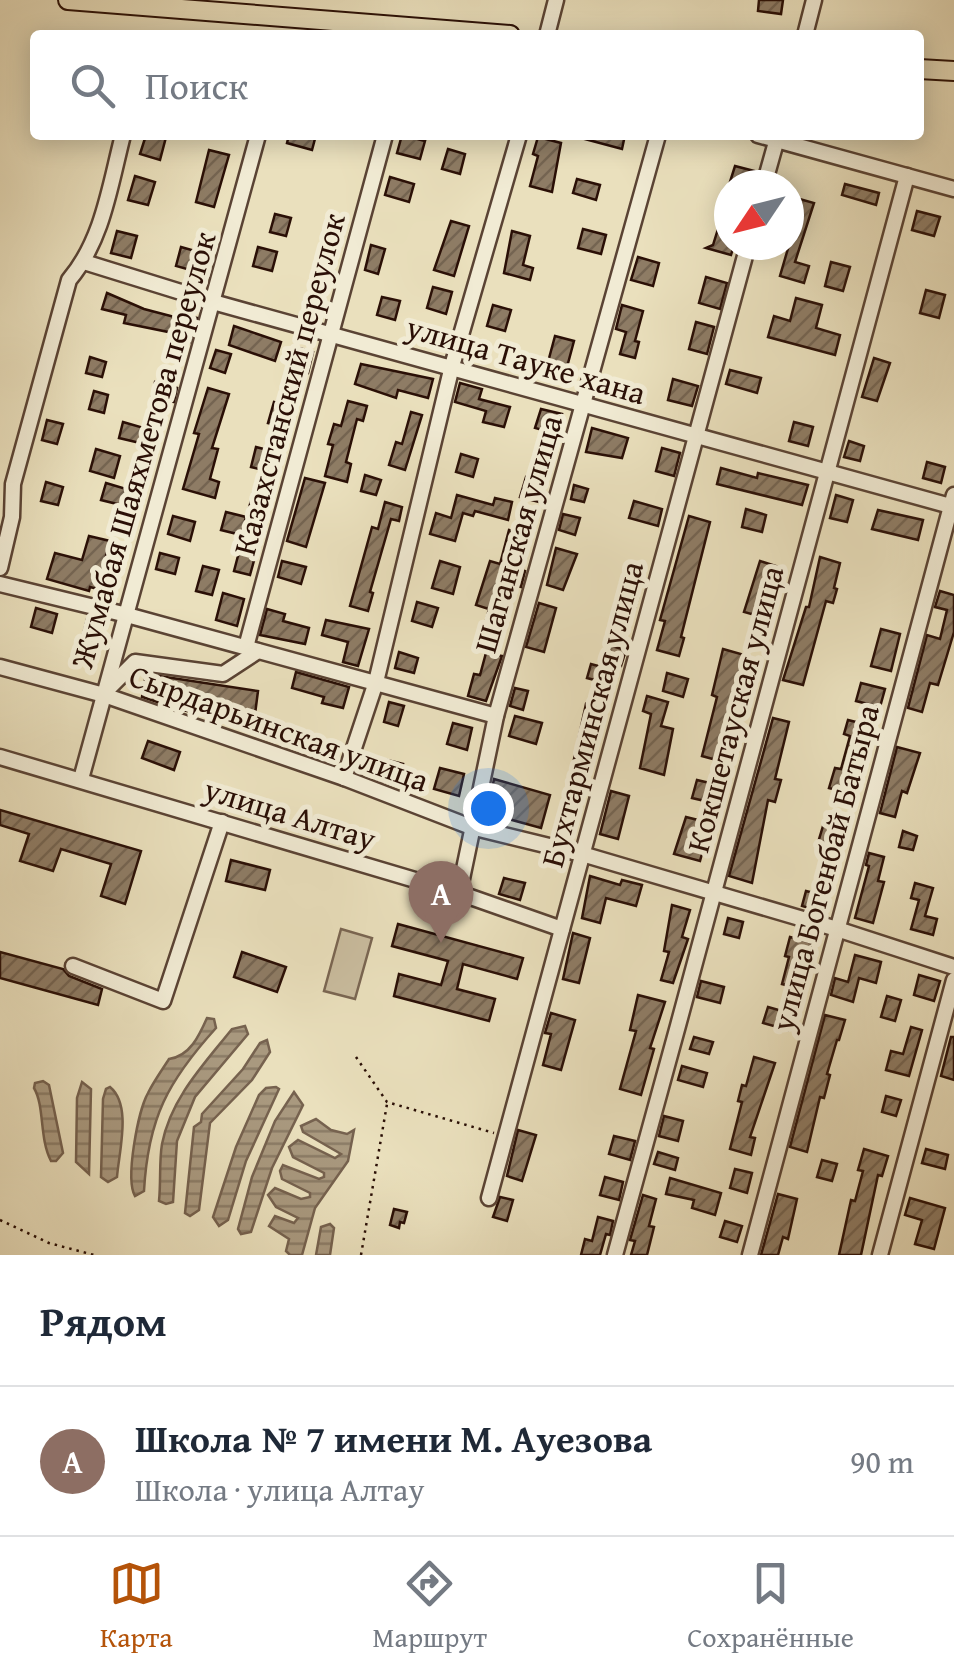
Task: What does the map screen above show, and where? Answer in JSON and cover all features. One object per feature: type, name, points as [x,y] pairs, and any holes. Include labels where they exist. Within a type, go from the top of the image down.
[{"type":"main road","points":[[68,0],[181,4],[287,26],[371,30]]},
{"type":"main road","points":[[924,69],[954,72]]},
{"type":"street","points":[[548,30],[556,0]]},
{"type":"street","points":[[806,30],[814,0]]},
{"type":"street","points":[[0,568],[12,516],[13,484],[69,280],[84,262],[95,238],[123,140]]},
{"type":"street","name":"Жумабая Шаяхметова переулок","points":[[82,779],[257,140]]},
{"type":"street","name":"Казахстанский переулок","points":[[252,649],[384,140]]},
{"type":"street","points":[[344,778],[376,682],[452,366],[517,140]]},
{"type":"street","name":"Шаганская улица","points":[[458,894],[496,716],[657,140]]},
{"type":"street","points":[[768,170],[776,140]]},
{"type":"street","points":[[784,140],[954,189]]},
{"type":"street","name":"Кокшетауская улица","points":[[614,1255],[907,176]]},
{"type":"street","name":"Бухтарминская улица","points":[[488,1198],[744,260]]},
{"type":"street","name":"улица Тауке хана","points":[[84,262],[825,473],[953,503]]},
{"type":"street","name":"улица Богенбай Батыра","points":[[750,1255],[953,503]]},
{"type":"street","points":[[0,584],[496,716]]},
{"type":"street","points":[[0,667],[104,695],[134,662],[223,674],[252,649]]},
{"type":"street","name":"Сырдарьинская улица","points":[[104,695],[344,778],[470,827],[582,854],[954,967]]},
{"type":"street","name":"улица Алтау","points":[[0,757],[562,928]]},
{"type":"street","points":[[73,966],[164,1002],[222,822]]},
{"type":"street","points":[[880,1255],[954,980]]},
{"type":"path","points":[[356,1057],[387,1102],[505,1136]]},
{"type":"path","points":[[361,1255],[387,1102]]},
{"type":"path","points":[[0,1220],[49,1242],[94,1255]]},
{"type":"shaded area","points":[[341,929],[372,938],[355,999],[324,991]]},
{"type":"shaded area","points":[[207,1018],[214,1019],[216,1028],[185,1066],[164,1102],[150,1142],[144,1191],[135,1196],[132,1161],[144,1102],[169,1059],[188,1049]]},
{"type":"shaded area","points":[[245,1026],[248,1034],[195,1097],[177,1141],[173,1202],[159,1201],[162,1144],[173,1112],[190,1082],[232,1029]]},
{"type":"shaded area","points":[[267,1040],[270,1052],[252,1080],[210,1123],[199,1210],[190,1216],[185,1213],[194,1127],[260,1043]]},
{"type":"shaded area","points":[[43,1081],[49,1085],[63,1153],[56,1161],[51,1161],[47,1152],[34,1088],[35,1083]]},
{"type":"shaded area","points":[[82,1082],[91,1089],[89,1174],[76,1162],[77,1098]]},
{"type":"shaded area","points":[[110,1087],[121,1105],[122,1129],[117,1177],[108,1182],[101,1177],[103,1099]]},
{"type":"shaded area","points":[[266,1088],[279,1089],[246,1161],[228,1220],[219,1226],[213,1217],[236,1147],[259,1095]]},
{"type":"shaded area","points":[[294,1092],[303,1105],[272,1168],[251,1232],[241,1234],[238,1229],[252,1177],[275,1121]]},
{"type":"shaded area","points":[[316,1119],[331,1130],[347,1134],[354,1130],[348,1161],[315,1208],[302,1255],[290,1255],[286,1251],[289,1239],[269,1226],[275,1216],[294,1223],[298,1218],[276,1207],[268,1195],[275,1188],[301,1199],[310,1197],[310,1193],[282,1179],[283,1165],[319,1179],[324,1177],[324,1173],[293,1157],[289,1147],[298,1140],[335,1158],[341,1154],[303,1132],[301,1126]]},
{"type":"shaded area","points":[[330,1224],[334,1228],[330,1255],[316,1255],[321,1227]]},
{"type":"building","points":[[759,0],[783,0],[781,14],[758,11]]},
{"type":"building","points":[[144,140],[165,140],[160,160],[140,154]]},
{"type":"building","points":[[288,140],[315,140],[312,150],[287,143]]},
{"type":"building","points":[[401,140],[425,141],[420,159],[397,153]]},
{"type":"building","points":[[537,140],[561,143],[552,192],[530,186],[538,156],[533,154]]},
{"type":"building","points":[[588,140],[624,140],[622,149]]},
{"type":"building","points":[[448,149],[465,154],[460,174],[442,169]]},
{"type":"building","points":[[209,150],[229,155],[214,207],[196,202]]},
{"type":"building","points":[[135,176],[155,182],[148,205],[128,200]]},
{"type":"building","points":[[390,177],[414,184],[409,202],[385,195]]},
{"type":"building","points":[[577,179],[600,185],[596,200],[573,193]]},
{"type":"building","points":[[845,184],[879,193],[876,205],[842,195]]},
{"type":"building","points":[[804,200],[814,203],[804,234]]},
{"type":"building","points":[[917,211],[940,217],[934,236],[912,230]]},
{"type":"building","points":[[275,214],[291,218],[286,236],[270,232]]},
{"type":"building","points":[[451,221],[469,226],[454,276],[434,270]]},
{"type":"building","points":[[583,229],[606,235],[601,254],[578,248]]},
{"type":"building","points":[[117,231],[137,236],[131,258],[111,253]]},
{"type":"building","points":[[512,231],[530,236],[523,265],[533,268],[530,280],[504,273]]},
{"type":"building","points":[[371,245],[385,249],[378,274],[365,270]]},
{"type":"building","points":[[181,247],[206,254],[201,273],[176,266]]},
{"type":"building","points":[[258,247],[277,252],[272,271],[253,266]]},
{"type":"building","points":[[638,257],[659,263],[653,286],[631,280]]},
{"type":"building","points":[[785,260],[809,266],[804,283],[780,276]]},
{"type":"building","points":[[831,262],[850,267],[843,291],[825,286]]},
{"type":"building","points":[[706,277],[727,283],[720,309],[699,303]]},
{"type":"building","points":[[433,287],[452,292],[446,314],[427,308]]},
{"type":"building","points":[[926,290],[945,295],[939,318],[920,313]]},
{"type":"building","points":[[107,293],[144,309],[182,319],[183,315],[197,318],[190,342],[176,338],[178,334],[124,323],[126,315],[102,309]]},
{"type":"building","points":[[382,297],[400,301],[395,320],[377,315]]},
{"type":"building","points":[[796,298],[822,305],[816,328],[840,335],[835,355],[768,337],[774,316],[790,321]]},
{"type":"building","points":[[493,305],[511,310],[505,331],[487,326]]},
{"type":"building","points":[[622,305],[643,311],[635,358],[620,354],[626,332],[616,329]]},
{"type":"building","points":[[696,322],[714,327],[707,354],[689,349]]},
{"type":"building","points":[[234,326],[281,342],[275,361],[229,345]]},
{"type":"building","points":[[555,336],[574,341],[567,367],[548,362]]},
{"type":"building","points":[[296,347],[313,352],[308,373],[290,368]]},
{"type":"building","points":[[216,350],[231,354],[225,373],[210,368]]},
{"type":"building","points":[[90,357],[106,362],[102,377],[86,373]]},
{"type":"building","points":[[874,358],[890,363],[877,401],[862,397]]},
{"type":"building","points":[[361,364],[433,379],[428,398],[398,390],[396,398],[355,384]]},
{"type":"building","points":[[730,370],[761,378],[757,393],[726,384]]},
{"type":"building","points":[[673,379],[698,386],[692,406],[668,400]]},
{"type":"building","points":[[155,382],[177,388],[162,425],[147,421]]},
{"type":"building","points":[[460,383],[482,389],[479,399],[510,407],[504,427],[483,422],[486,411],[455,402]]},
{"type":"building","points":[[208,388],[229,394],[212,448],[218,449],[210,479],[219,482],[215,498],[183,489]]},
{"type":"building","points":[[94,391],[108,395],[104,413],[89,409]]},
{"type":"building","points":[[348,401],[367,406],[363,421],[357,419],[346,462],[351,464],[347,482],[325,476],[334,424],[341,426]]},
{"type":"building","points":[[274,402],[290,406],[285,427],[268,423]]},
{"type":"building","points":[[541,409],[562,414],[557,434],[535,428]]},
{"type":"building","points":[[411,412],[422,415],[405,470],[389,465],[396,442],[402,444]]},
{"type":"building","points":[[47,420],[63,424],[57,444],[42,440]]},
{"type":"building","points":[[123,422],[144,428],[140,443],[119,438]]},
{"type":"building","points":[[794,422],[813,427],[808,446],[789,441]]},
{"type":"building","points":[[592,428],[628,438],[622,458],[586,452]]},
{"type":"building","points":[[849,441],[864,446],[860,461],[844,457]]},
{"type":"building","points":[[256,447],[279,453],[274,473],[251,467]]},
{"type":"building","points":[[662,448],[680,453],[674,476],[656,471]]},
{"type":"building","points":[[96,449],[120,456],[114,478],[90,471]]},
{"type":"building","points":[[461,454],[478,459],[473,477],[456,472]]},
{"type":"building","points":[[927,462],[945,467],[941,483],[923,478]]},
{"type":"building","points":[[721,468],[808,485],[802,505],[717,484]]},
{"type":"building","points":[[365,475],[381,480],[376,495],[361,491]]},
{"type":"building","points":[[526,477],[544,482],[539,502],[520,497]]},
{"type":"building","points":[[305,478],[325,483],[306,547],[287,541]]},
{"type":"building","points":[[46,482],[63,487],[58,505],[41,501]]},
{"type":"building","points":[[106,483],[133,491],[129,507],[101,500]]},
{"type":"building","points":[[574,485],[588,489],[584,502],[571,499]]},
{"type":"building","points":[[254,490],[272,494],[267,513],[249,508]]},
{"type":"building","points":[[457,495],[493,505],[495,498],[512,502],[508,520],[475,511],[473,516],[463,513],[455,541],[430,534],[436,513],[451,518]]},
{"type":"building","points":[[836,495],[853,500],[847,522],[830,518]]},
{"type":"building","points":[[634,501],[662,509],[658,526],[629,518]]},
{"type":"building","points":[[385,502],[402,507],[399,521],[391,519],[368,611],[350,606],[372,527],[378,529]]},
{"type":"building","points":[[746,509],[766,515],[762,532],[742,527]]},
{"type":"building","points":[[124,510],[138,514],[133,533],[118,529]]},
{"type":"building","points":[[878,510],[923,520],[918,540],[872,529]]},
{"type":"building","points":[[226,512],[246,517],[241,535],[221,530]]},
{"type":"building","points":[[563,514],[580,518],[575,535],[559,530]]},
{"type":"building","points":[[173,516],[195,522],[190,541],[168,534]]},
{"type":"building","points":[[689,516],[710,522],[679,656],[657,650],[665,621],[660,620]]},
{"type":"building","points":[[509,530],[525,535],[516,568],[525,571],[521,587],[511,584],[496,655],[502,656],[486,701],[468,696],[474,674],[480,675],[490,638],[482,635],[489,609],[476,605],[490,561],[500,564]]},
{"type":"building","points":[[89,536],[110,541],[103,567],[120,571],[114,593],[90,587],[89,591],[47,579],[55,553],[82,560]]},
{"type":"building","points":[[556,548],[577,554],[563,590],[547,585]]},
{"type":"building","points":[[239,552],[255,557],[250,575],[234,571]]},
{"type":"building","points":[[160,553],[179,558],[175,574],[156,569]]},
{"type":"building","points":[[820,557],[840,563],[834,588],[837,589],[833,603],[826,601],[803,685],[783,680],[809,607]]},
{"type":"building","points":[[282,561],[306,567],[301,584],[278,577]]},
{"type":"building","points":[[440,561],[460,567],[453,594],[432,588]]},
{"type":"building","points":[[760,561],[776,566],[762,617],[744,612]]},
{"type":"building","points":[[203,566],[219,570],[212,595],[196,591]]},
{"type":"building","points":[[940,591],[954,595],[954,632],[938,685],[930,683],[922,712],[908,708],[927,635],[940,639],[947,610],[935,607]]},
{"type":"building","points":[[223,593],[244,599],[237,626],[216,620]]},
{"type":"building","points":[[618,593],[638,598],[630,624],[611,619]]},
{"type":"building","points":[[417,602],[438,608],[432,627],[412,621]]},
{"type":"building","points":[[539,603],[556,608],[544,652],[526,647]]},
{"type":"building","points":[[36,608],[57,614],[52,633],[31,627]]},
{"type":"building","points":[[267,609],[285,614],[283,621],[309,628],[305,644],[260,635]]},
{"type":"building","points":[[87,619],[100,622],[95,641],[82,638]]},
{"type":"building","points":[[326,620],[369,629],[358,666],[343,662],[348,642],[322,635]]},
{"type":"building","points":[[881,629],[900,634],[891,671],[871,666]]},
{"type":"building","points":[[608,645],[626,650],[621,666],[615,664],[610,684],[587,678],[591,664],[602,667]]},
{"type":"building","points":[[723,649],[748,656],[720,761],[702,756],[717,697],[712,695]]},
{"type":"building","points":[[399,652],[418,658],[414,673],[395,668]]},
{"type":"building","points":[[296,672],[349,687],[343,708],[322,703],[324,697],[292,688]]},
{"type":"building","points":[[667,673],[688,679],[683,697],[663,691]]},
{"type":"building","points":[[146,674],[258,691],[254,722],[181,710],[142,697]]},
{"type":"building","points":[[861,683],[885,689],[880,707],[856,701]]},
{"type":"building","points":[[515,688],[528,691],[523,710],[510,706]]},
{"type":"building","points":[[647,696],[668,702],[661,726],[673,729],[664,775],[640,768],[651,714],[643,711]]},
{"type":"building","points":[[389,702],[404,706],[398,726],[384,722]]},
{"type":"building","points":[[586,704],[604,710],[592,764],[574,759]]},
{"type":"building","points":[[515,716],[542,723],[536,744],[509,736]]},
{"type":"building","points":[[773,718],[789,722],[775,779],[781,780],[775,802],[768,800],[752,883],[729,876]]},
{"type":"building","points":[[848,720],[872,726],[864,768],[860,767],[853,794],[829,788],[835,768],[841,769],[850,736],[844,734]]},
{"type":"building","points":[[453,723],[472,728],[467,750],[447,744]]},
{"type":"building","points":[[148,741],[180,752],[174,770],[142,758]]},
{"type":"building","points":[[897,747],[920,753],[895,817],[880,813]]},
{"type":"building","points":[[379,758],[403,764],[397,786],[373,778]]},
{"type":"building","points":[[440,768],[464,774],[459,796],[434,789]]},
{"type":"building","points":[[494,779],[550,795],[541,828],[487,813]]},
{"type":"building","points":[[697,780],[714,784],[709,802],[692,798]]},
{"type":"building","points":[[611,791],[629,796],[618,839],[600,834]]},
{"type":"building","points":[[0,810],[141,851],[125,904],[101,896],[111,864],[61,849],[53,871],[20,861],[29,834],[0,825]]},
{"type":"building","points":[[686,817],[706,822],[698,849],[703,850],[700,861],[674,854]]},
{"type":"building","points":[[823,826],[847,833],[841,853],[817,846]]},
{"type":"building","points":[[903,831],[917,836],[913,850],[899,847]]},
{"type":"building","points":[[869,853],[884,857],[878,881],[884,882],[873,923],[855,918]]},
{"type":"building","points":[[231,860],[270,870],[265,890],[226,881]]},
{"type":"building","points":[[590,876],[620,885],[622,880],[642,885],[636,906],[606,898],[600,923],[582,918]]},
{"type":"building","points":[[504,878],[525,883],[520,900],[499,894]]},
{"type":"building","points":[[915,883],[933,888],[925,916],[937,919],[933,935],[911,929],[919,900],[911,898]]},
{"type":"building","points":[[806,891],[826,896],[822,912],[802,906]]},
{"type":"building","points":[[672,905],[690,910],[682,937],[688,939],[673,983],[661,980],[669,952],[664,951]]},
{"type":"building","points":[[728,918],[743,922],[739,938],[724,934]]},
{"type":"building","points":[[398,924],[523,958],[517,979],[463,964],[457,989],[495,999],[489,1021],[394,996],[399,974],[441,985],[448,961],[392,946]]},
{"type":"building","points":[[573,933],[590,938],[579,983],[563,979]]},
{"type":"building","points":[[790,937],[813,943],[805,971],[810,972],[805,990],[782,984]]},
{"type":"building","points":[[0,952],[63,969],[69,976],[102,989],[98,1005],[0,978]]},
{"type":"building","points":[[242,952],[286,967],[277,992],[234,977]]},
{"type":"building","points":[[855,955],[881,962],[876,983],[859,978],[853,1002],[831,995],[835,978],[848,982]]},
{"type":"building","points":[[919,975],[940,981],[934,1001],[914,995]]},
{"type":"building","points":[[701,981],[724,987],[720,1003],[697,997]]},
{"type":"building","points":[[638,995],[665,1002],[650,1048],[654,1049],[641,1095],[620,1089],[636,1031],[630,1030]]},
{"type":"building","points":[[887,996],[901,1000],[895,1021],[881,1017]]},
{"type":"building","points":[[768,1007],[793,1014],[788,1030],[763,1023]]},
{"type":"building","points":[[551,1013],[575,1020],[561,1070],[543,1065],[551,1034],[545,1033]]},
{"type":"building","points":[[825,1015],[845,1020],[807,1152],[790,1147]]},
{"type":"building","points":[[911,1027],[922,1030],[909,1076],[886,1070],[891,1051],[903,1054]]},
{"type":"building","points":[[694,1037],[713,1042],[709,1054],[690,1049]]},
{"type":"building","points":[[954,1037],[954,1080],[941,1076]]},
{"type":"building","points":[[754,1057],[775,1063],[750,1137],[755,1138],[751,1155],[730,1149],[742,1102],[738,1101],[742,1085],[746,1086]]},
{"type":"building","points":[[682,1066],[707,1073],[703,1087],[678,1080]]},
{"type":"building","points":[[886,1096],[901,1100],[896,1116],[882,1112]]},
{"type":"building","points":[[664,1116],[683,1121],[678,1141],[659,1136]]},
{"type":"building","points":[[518,1130],[536,1135],[522,1181],[507,1176]]},
{"type":"building","points":[[614,1136],[635,1141],[630,1160],[609,1154]]},
{"type":"building","points":[[864,1149],[888,1156],[882,1176],[878,1175],[861,1255],[839,1255],[851,1200],[855,1201],[863,1171],[858,1170]]},
{"type":"building","points":[[926,1149],[948,1155],[945,1169],[922,1163]]},
{"type":"building","points":[[658,1152],[678,1158],[675,1170],[654,1164]]},
{"type":"building","points":[[822,1160],[837,1164],[832,1181],[817,1177]]},
{"type":"building","points":[[735,1169],[752,1173],[747,1193],[730,1188]]},
{"type":"building","points":[[605,1177],[623,1182],[619,1200],[600,1195]]},
{"type":"building","points":[[670,1178],[721,1193],[715,1215],[692,1208],[694,1200],[666,1194]]},
{"type":"building","points":[[778,1194],[797,1199],[788,1239],[783,1237],[778,1255],[761,1255]]},
{"type":"building","points":[[643,1195],[656,1199],[649,1226],[654,1227],[647,1255],[631,1255],[635,1241],[630,1240]]},
{"type":"building","points":[[500,1197],[513,1200],[507,1221],[493,1217]]},
{"type":"building","points":[[910,1198],[945,1208],[934,1249],[915,1244],[922,1220],[905,1215]]},
{"type":"building","points":[[394,1209],[407,1212],[399,1228],[390,1225]]},
{"type":"building","points":[[598,1217],[613,1221],[610,1235],[606,1234],[600,1255],[581,1255],[585,1239],[592,1241]]},
{"type":"building","points":[[725,1221],[742,1226],[737,1242],[720,1237]]},
{"type":"place","name":"Школа № 7 имени М. Ауезова","points":[[441,943]]}]
